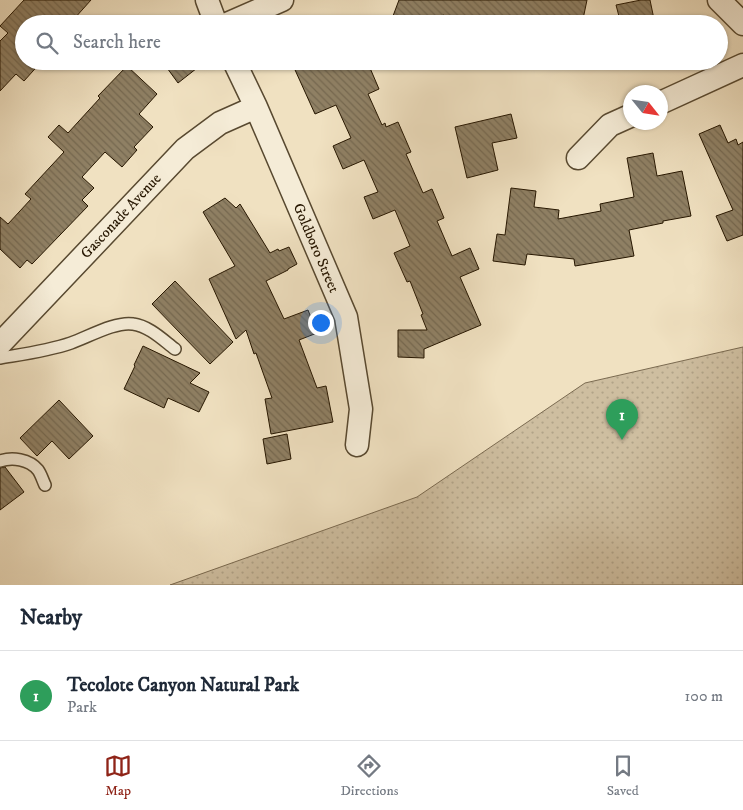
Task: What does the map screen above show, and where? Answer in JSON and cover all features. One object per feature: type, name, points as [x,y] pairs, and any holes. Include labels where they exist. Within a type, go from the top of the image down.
[{"type":"street","points":[[207,0],[213,15]]},
{"type":"street","points":[[248,15],[282,0]]},
{"type":"street","points":[[720,0],[743,24]]},
{"type":"street","points":[[668,99],[743,65]]},
{"type":"street","name":"Goldboro Street","points":[[238,70],[346,317],[361,409],[357,446]]},
{"type":"street","name":"Gasconade Avenue","points":[[0,344],[185,149],[220,123],[256,107]]},
{"type":"street","points":[[578,158],[610,125],[623,119]]},
{"type":"lane","points":[[0,358],[51,348],[113,326],[128,323],[141,326],[175,349]]},
{"type":"lane","points":[[0,462],[6,459],[18,459],[28,463],[38,470],[45,486]]},
{"type":"shaded area","points":[[743,347],[743,585],[170,585],[417,497],[585,383]]},
{"type":"building","points":[[24,0],[91,0],[78,15],[15,15],[15,70],[34,70],[24,81],[16,74],[0,91],[0,41],[8,33],[0,26]]},
{"type":"building","points":[[399,0],[587,0],[584,15],[393,15]]},
{"type":"building","points":[[650,0],[653,15],[619,15],[616,5]]},
{"type":"building","points":[[123,70],[131,70],[157,94],[139,114],[153,127],[134,147],[137,150],[122,167],[105,152],[82,177],[94,188],[82,200],[88,206],[32,264],[27,260],[20,268],[0,249],[0,217],[8,224],[31,199],[25,194],[64,152],[48,137],[59,125],[68,133],[100,98],[98,96]]},
{"type":"building","points":[[169,70],[195,70],[178,83]]},
{"type":"building","points":[[295,70],[371,70],[379,89],[368,94],[382,125],[385,123],[386,127],[398,122],[411,152],[406,154],[423,193],[432,189],[444,218],[437,221],[452,256],[470,248],[479,269],[460,277],[481,325],[424,349],[424,358],[398,357],[398,330],[427,330],[410,281],[407,282],[394,253],[410,246],[395,210],[373,219],[364,197],[378,192],[364,160],[343,169],[333,146],[351,138],[336,105],[315,114]]},
{"type":"building","points":[[511,114],[517,138],[492,143],[498,170],[467,178],[455,127]]},
{"type":"building","points":[[720,125],[728,143],[736,139],[738,145],[743,142],[743,235],[727,241],[716,216],[733,210],[699,134]]},
{"type":"building","points":[[653,153],[657,176],[682,171],[691,216],[629,230],[634,256],[575,266],[574,259],[527,254],[525,265],[493,261],[497,234],[505,235],[511,188],[536,191],[534,207],[559,210],[558,219],[601,211],[600,204],[634,197],[627,158]]},
{"type":"building","points":[[225,198],[236,208],[240,204],[270,253],[289,247],[297,264],[266,281],[284,319],[308,310],[317,333],[299,340],[317,388],[326,386],[333,422],[271,434],[265,399],[272,398],[256,353],[254,354],[246,330],[236,339],[209,279],[235,266],[203,212]]},
{"type":"building","points":[[175,281],[233,342],[210,364],[152,304]]},
{"type":"building","points":[[143,346],[200,373],[190,383],[209,392],[199,412],[168,398],[164,408],[124,389]]},
{"type":"building","points":[[59,400],[93,436],[69,459],[52,441],[37,456],[20,438]]},
{"type":"building","points":[[287,434],[291,459],[267,464],[263,439]]},
{"type":"building","points":[[5,467],[24,492],[0,510],[0,468]]},
{"type":"place","name":"Tecolote Canyon Natural Park","points":[[622,440]]}]
